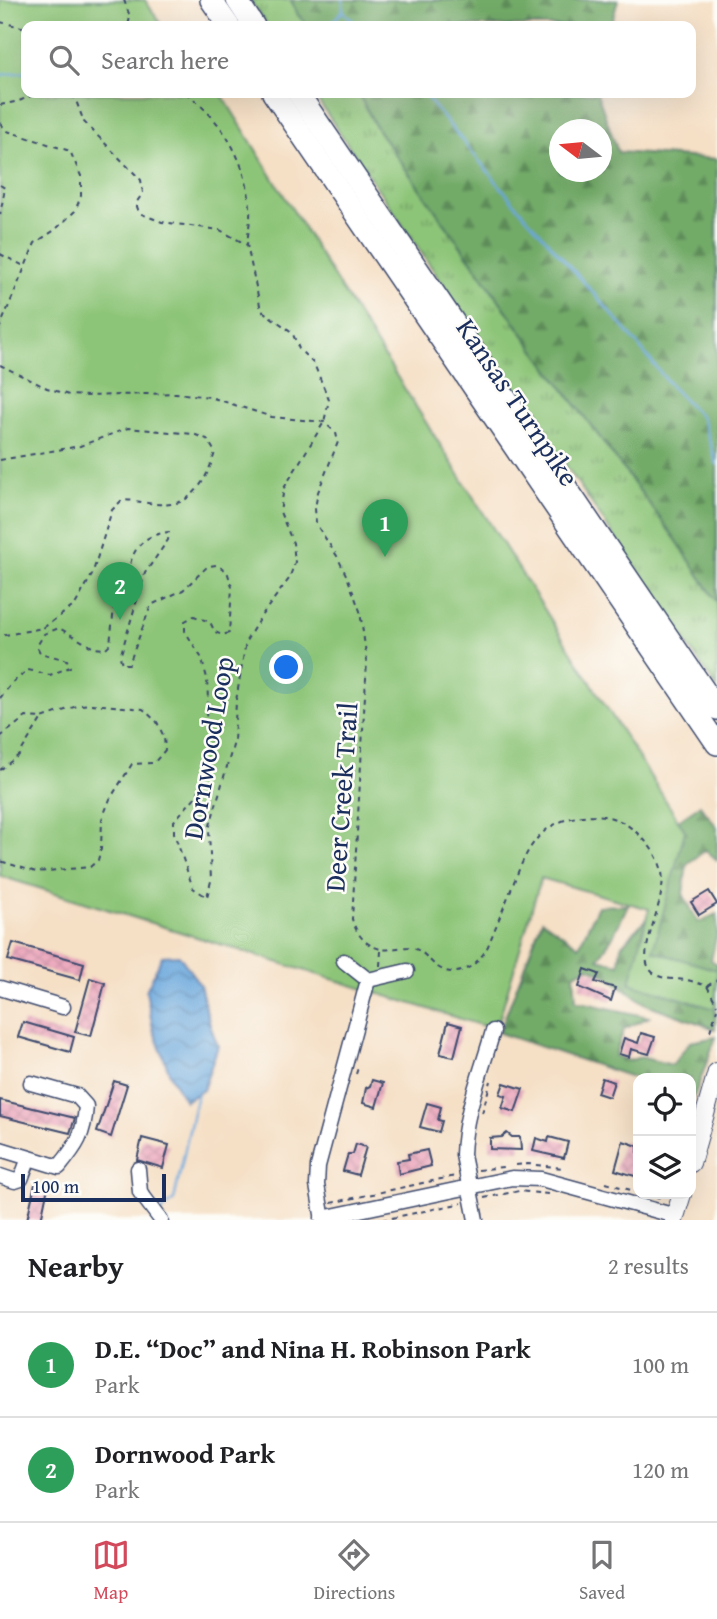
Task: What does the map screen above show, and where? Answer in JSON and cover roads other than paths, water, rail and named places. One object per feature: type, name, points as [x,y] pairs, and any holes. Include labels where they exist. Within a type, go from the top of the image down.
[{"type":"highway","points":[[211,0],[226,21]]},
{"type":"highway","points":[[237,0],[251,21]]},
{"type":"highway","name":"Kansas Turnpike","points":[[276,98],[717,744]]},
{"type":"highway","name":"Kansas Turnpike","points":[[301,98],[717,709]]},
{"type":"main road","points":[[696,1146],[717,1072]]},
{"type":"main road","points":[[675,1218],[681,1199]]},
{"type":"street","points":[[344,961],[368,980]]},
{"type":"street","points":[[368,980],[407,971]]},
{"type":"street","points":[[368,980],[318,1166],[317,1185],[322,1219],[473,1182],[512,1178],[541,1179],[675,1218]]},
{"type":"street","points":[[0,988],[63,1007]]},
{"type":"street","points":[[476,1220],[473,1182],[463,1155],[464,1135],[493,1031]]},
{"type":"street","points":[[0,1149],[59,1167],[85,1128],[86,1106],[77,1096],[30,1083]]},
{"type":"street","points":[[0,1176],[15,1181],[21,1179],[29,1158]]},
{"type":"street","points":[[138,1169],[139,1192],[161,1220]]},
{"type":"water","points":[[179,955],[200,985],[218,1046],[203,1090],[185,1101],[171,1077],[153,1029],[146,991],[162,956]]},
{"type":"waterway","points":[[333,21],[343,11],[343,0]]},
{"type":"waterway","points":[[343,11],[353,21]]},
{"type":"waterway","points":[[0,75],[21,73]]},
{"type":"waterway","points":[[427,98],[671,386],[702,418],[717,464]]},
{"type":"waterway","points":[[161,1212],[174,1200],[197,1094]]},
{"type":"place","name":"D.E. “Doc” and Nina H. Robinson Park","points":[[385,557]]},
{"type":"place","name":"Dornwood Park","points":[[120,620]]}]
